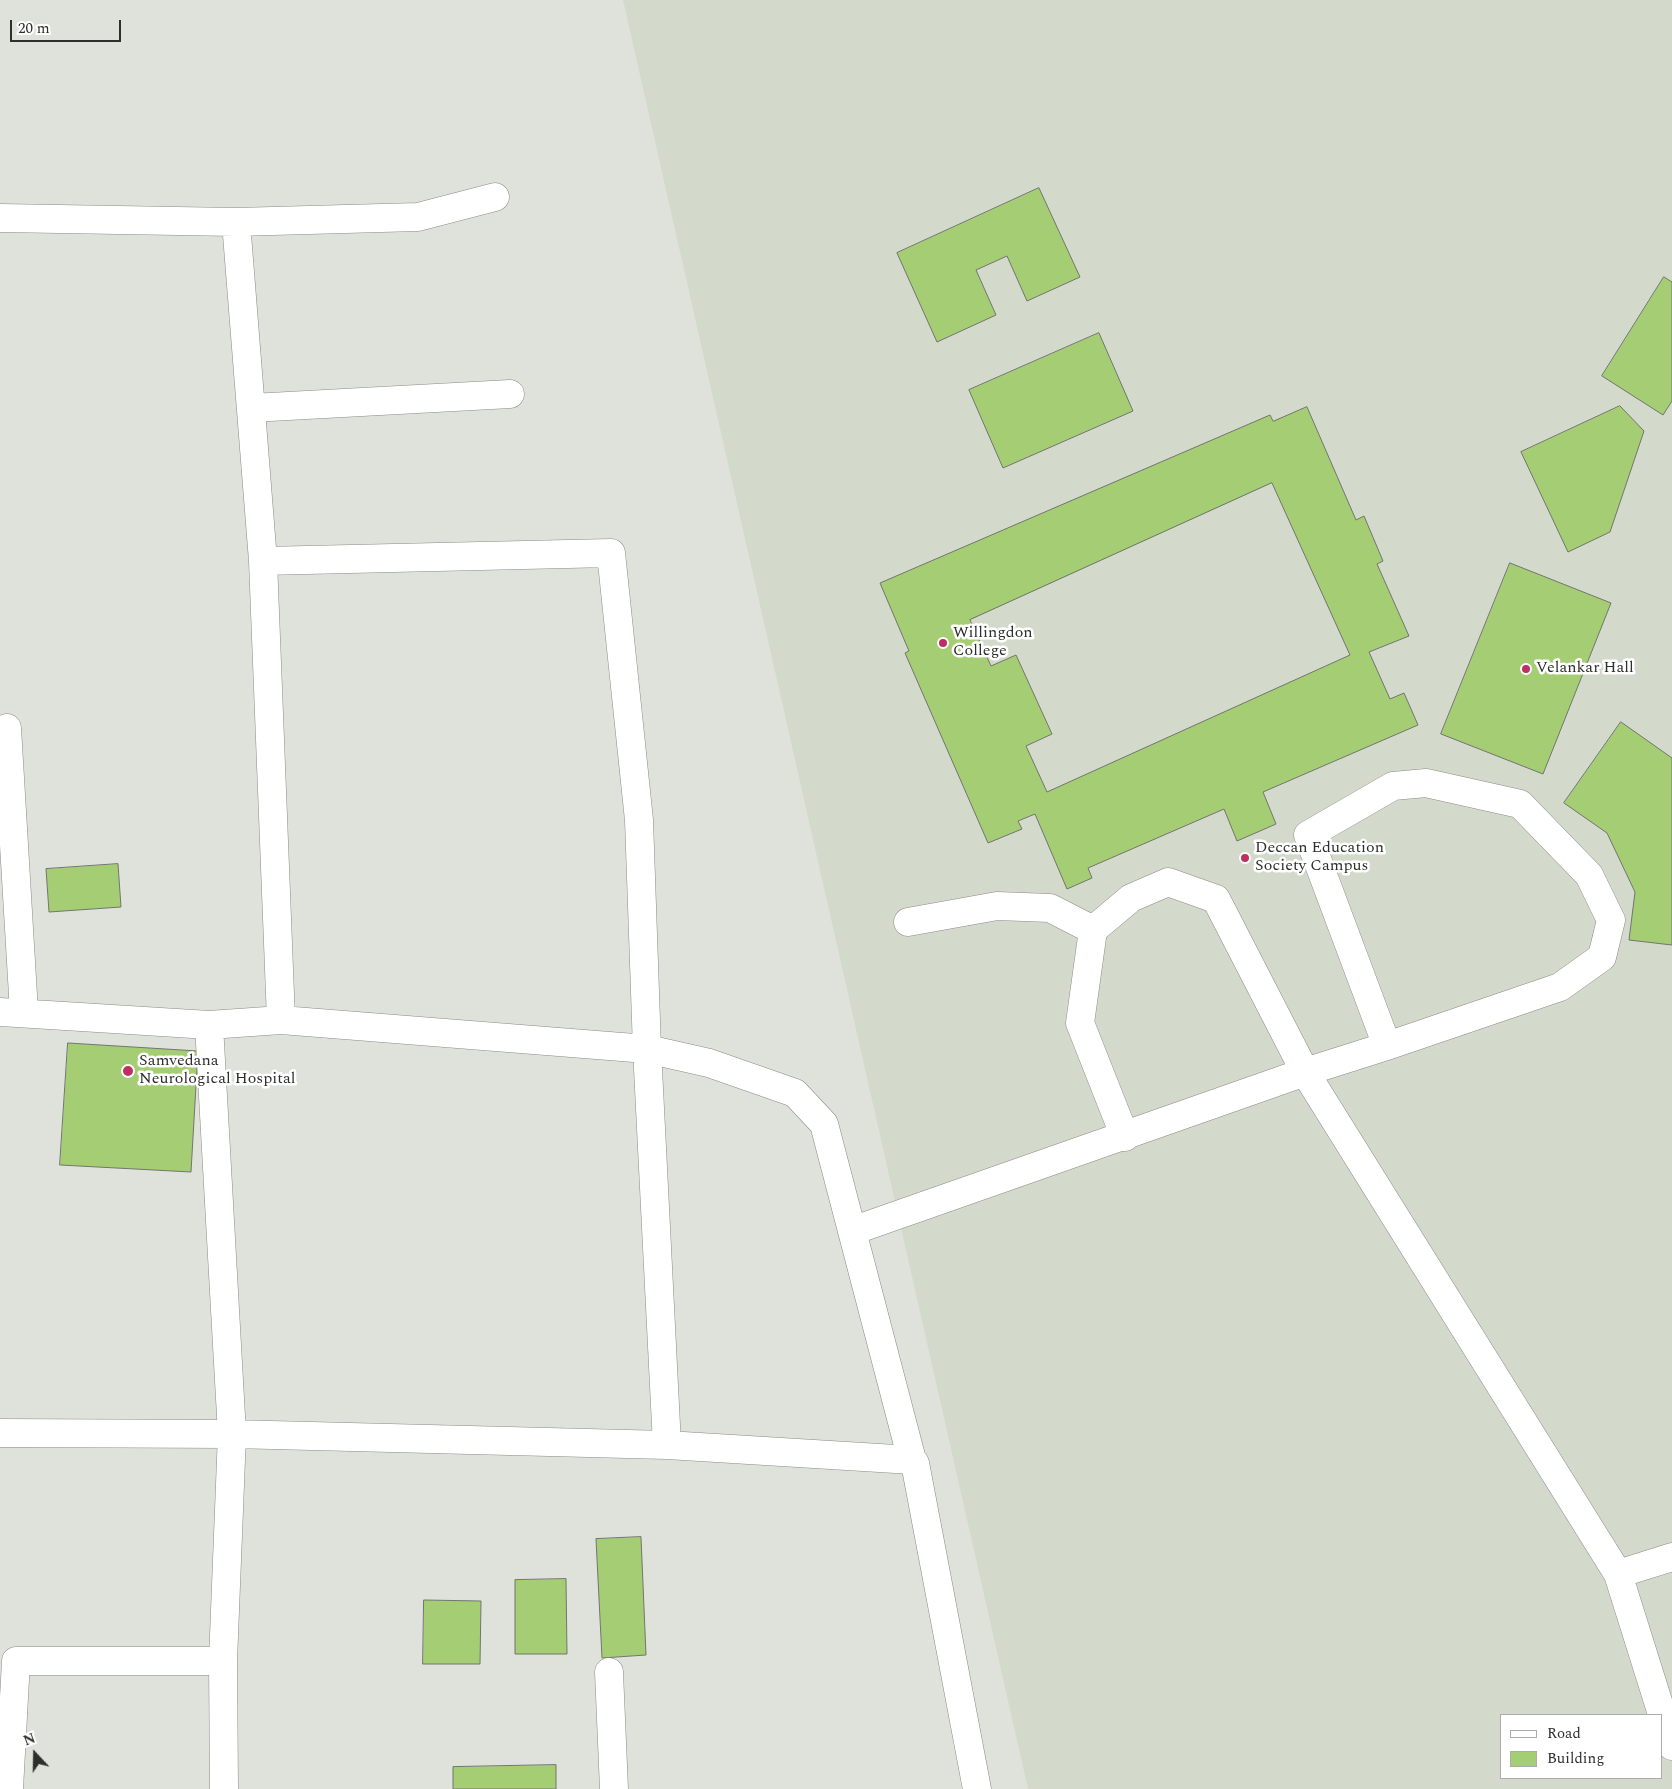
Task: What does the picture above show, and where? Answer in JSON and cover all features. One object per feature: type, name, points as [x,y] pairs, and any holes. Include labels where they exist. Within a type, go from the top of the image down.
[{"type":"street","points":[[0,218],[236,222],[418,216],[495,197]]},
{"type":"street","points":[[236,222],[263,561],[281,1020]]},
{"type":"street","points":[[251,408],[510,394]]},
{"type":"street","points":[[263,561],[610,553],[639,820],[647,1049],[667,1445]]},
{"type":"street","points":[[7,728],[12,1012],[209,1025],[281,1020],[647,1049],[709,1063],[795,1093],[824,1124],[917,1473],[977,1789]]},
{"type":"street","points":[[852,1231],[1125,1137],[1305,1072],[1387,1046],[1560,986],[1602,957],[1610,920],[1589,875],[1520,804],[1426,783],[1393,786],[1308,835],[1387,1046]]},
{"type":"street","points":[[1125,1137],[1080,1023],[1093,930],[1131,898],[1168,882],[1216,899],[1305,1072],[1618,1574],[1662,1714]]},
{"type":"street","points":[[908,922],[997,906],[1050,908],[1093,930]]},
{"type":"street","points":[[209,1025],[232,1434],[223,1661],[224,1789]]},
{"type":"street","points":[[0,1433],[232,1434],[667,1445],[912,1460]]},
{"type":"street","points":[[1618,1574],[1672,1557]]},
{"type":"street","points":[[9,1789],[16,1660],[223,1661]]},
{"type":"street","points":[[609,1672],[614,1789]]},
{"type":"street","points":[[1662,1714],[1672,1746]]},
{"type":"shaded area","name":"Deccan Education Society Campus","points":[[623,0],[1672,0],[1672,1789],[1028,1789]]},
{"type":"building","points":[[1039,188],[1080,277],[1027,301],[1007,256],[976,270],[996,315],[937,342],[897,253]]},
{"type":"building","points":[[1664,277],[1672,282],[1672,401],[1663,415],[1602,376]]},
{"type":"building","points":[[1099,333],[1133,411],[1003,468],[969,390]]},
{"type":"building","points":[[1620,406],[1644,431],[1610,532],[1568,552],[1521,452]]},
{"type":"building","name":"Willingdon College","points":[[1307,407],[1356,520],[1364,516],[1383,561],[1377,564],[1409,636],[1369,652],[1390,699],[1404,693],[1418,725],[1263,792],[1276,824],[1237,841],[1224,809],[1088,868],[1092,878],[1067,889],[1035,814],[1018,821],[1022,829],[988,843],[905,653],[909,651],[880,583],[1270,415],[1273,421]],"holes":[[[1272,483],[1350,655],[1047,792],[1026,746],[1052,734],[1016,655],[991,666],[970,620]]]},
{"type":"building","name":"Velankar Hall","points":[[1510,563],[1611,603],[1543,774],[1441,734]]},
{"type":"building","points":[[1621,722],[1672,758],[1672,945],[1629,940],[1635,892],[1607,833],[1564,803]]},
{"type":"building","points":[[118,864],[121,907],[49,912],[46,869]]},
{"type":"building","points":[[68,1043],[198,1051],[191,1172],[60,1165]]},
{"type":"building","points":[[641,1537],[646,1655],[602,1658],[596,1539]]},
{"type":"building","points":[[566,1579],[567,1654],[515,1654],[515,1580]]},
{"type":"building","points":[[424,1600],[481,1601],[480,1664],[423,1664]]},
{"type":"building","points":[[556,1765],[556,1789],[453,1789],[453,1767]]},
{"type":"place","name":"Willingdon College","points":[[943,643]]},
{"type":"place","name":"Velankar Hall","points":[[1526,669]]},
{"type":"place","name":"Deccan Education Society Campus","points":[[1245,858]]},
{"type":"place","name":"Samvedana Neurological Hospital","points":[[128,1071]]}]
